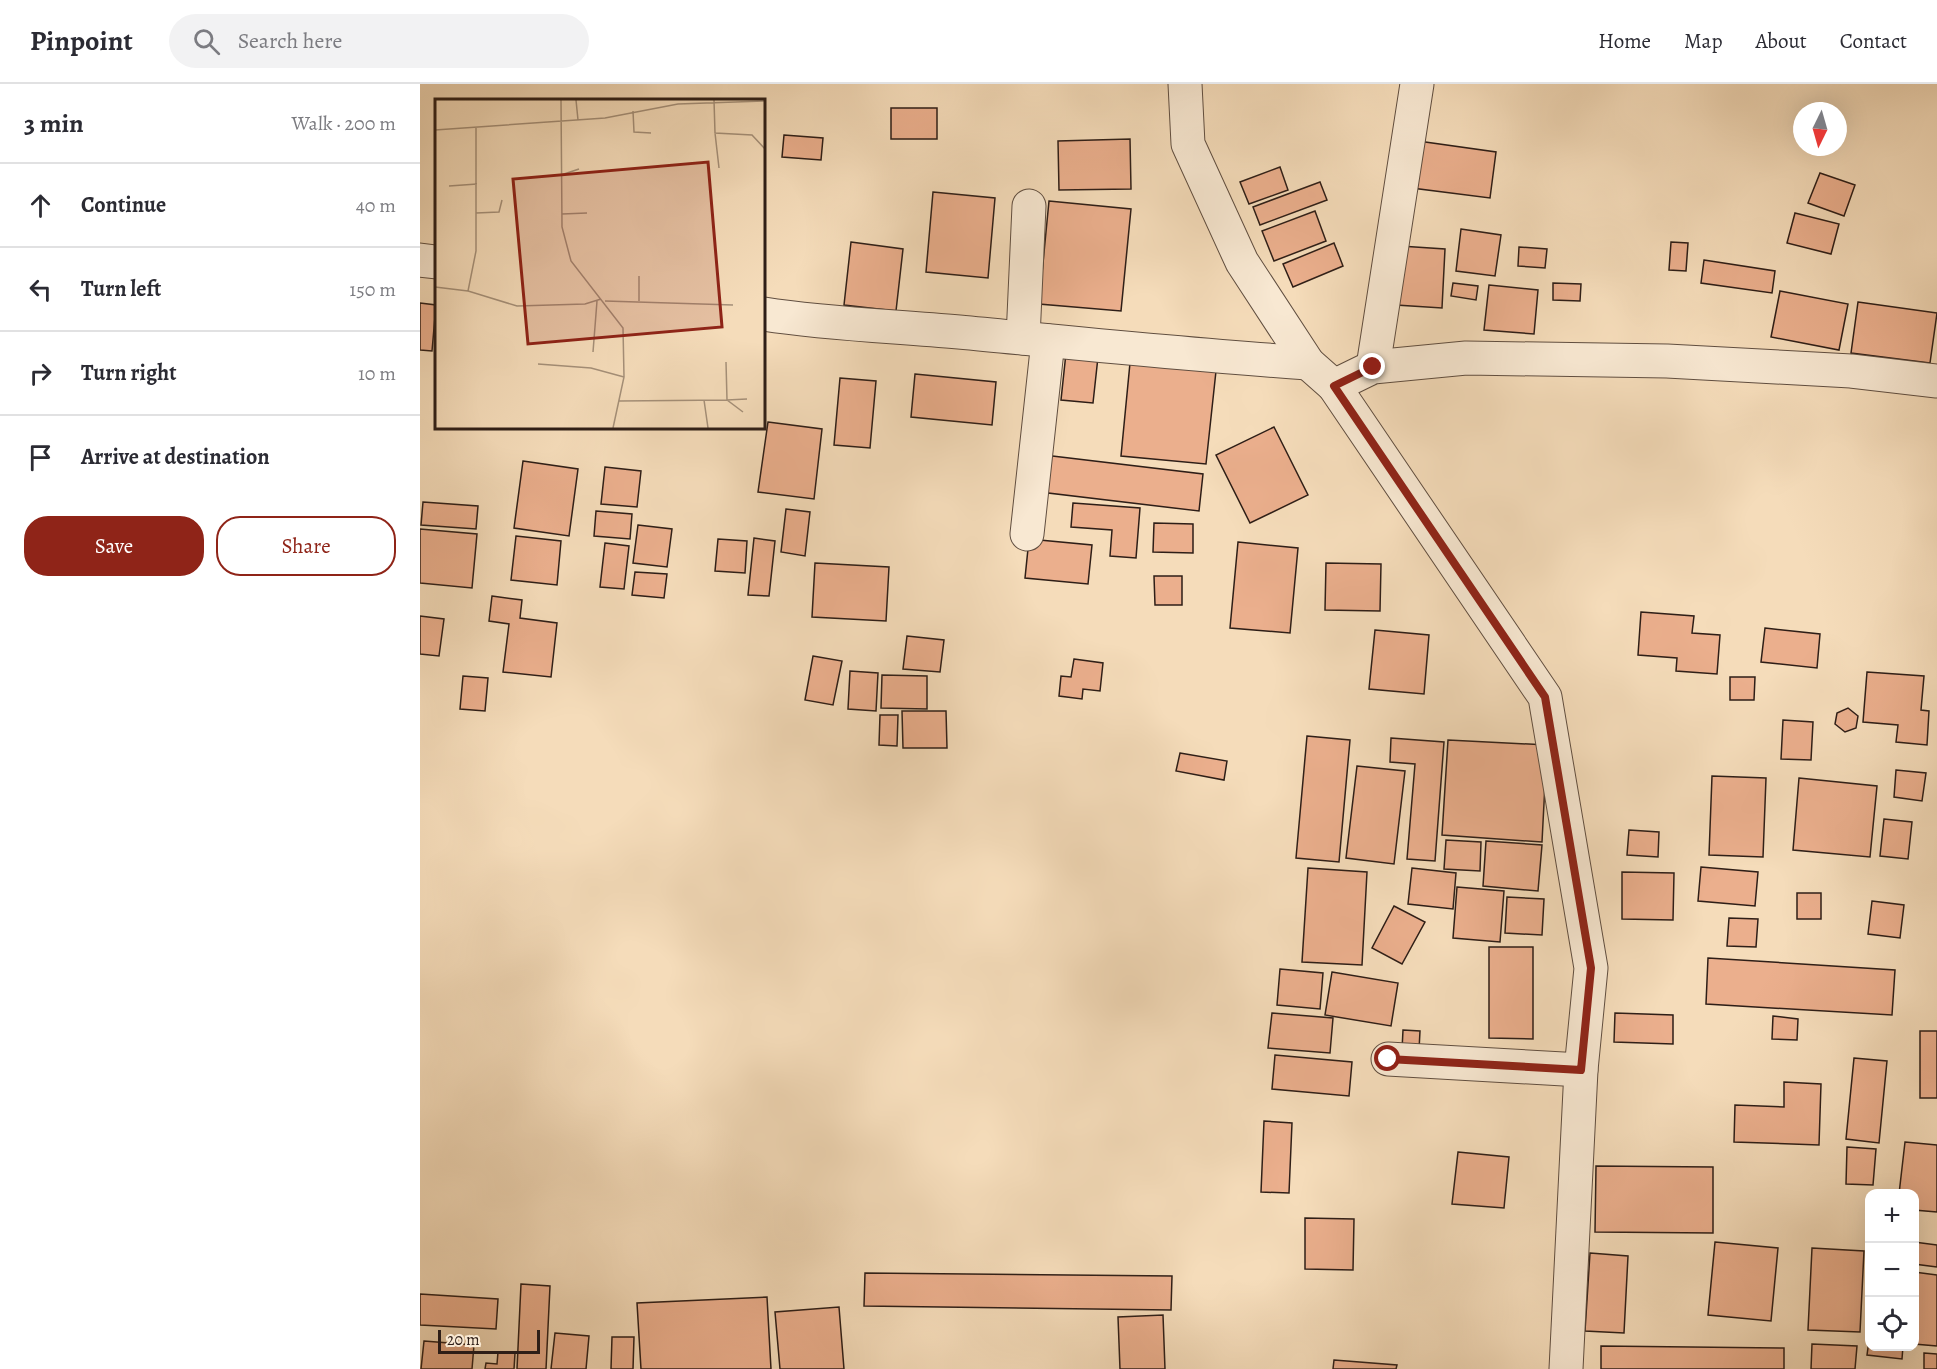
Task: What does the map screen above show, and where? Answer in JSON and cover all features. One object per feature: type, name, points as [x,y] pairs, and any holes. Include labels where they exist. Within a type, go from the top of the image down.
[{"type":"street","points":[[1185,84],[1188,144],[1242,262],[1308,363],[1334,386],[1545,697],[1591,968],[1581,1070],[1564,1369]]},
{"type":"street","points":[[1373,367],[1417,84]]},
{"type":"street","points":[[1027,534],[1036,340],[1029,206]]},
{"type":"street","points":[[420,260],[435,262]]},
{"type":"street","points":[[765,314],[816,322],[1308,363]]},
{"type":"street","points":[[1334,386],[1373,367],[1466,358],[1667,361],[1851,371],[1937,381]]},
{"type":"street","points":[[1388,1059],[1581,1070]]},
{"type":"building","points":[[891,108],[937,108],[937,139],[891,139]]},
{"type":"building","points":[[784,135],[823,138],[821,160],[782,157]]},
{"type":"building","points":[[1130,139],[1131,189],[1059,190],[1058,141]]},
{"type":"building","points":[[1411,140],[1496,152],[1490,198],[1404,187]]},
{"type":"building","points":[[1280,167],[1288,190],[1249,204],[1240,182]]},
{"type":"building","points":[[1820,173],[1855,185],[1844,216],[1808,203]]},
{"type":"building","points":[[1320,182],[1327,200],[1260,225],[1253,207]]},
{"type":"building","points":[[933,192],[995,198],[988,278],[926,272]]},
{"type":"building","points":[[1049,201],[1131,209],[1121,311],[1039,304]]},
{"type":"building","points":[[1315,211],[1326,241],[1274,261],[1262,231]]},
{"type":"building","points":[[1795,213],[1839,224],[1831,254],[1787,243]]},
{"type":"building","points":[[1461,229],[1501,235],[1495,276],[1456,271]]},
{"type":"building","points":[[851,242],[903,249],[896,311],[844,305]]},
{"type":"building","points":[[1671,242],[1688,243],[1686,271],[1669,270]]},
{"type":"building","points":[[1334,243],[1343,266],[1293,287],[1283,264]]},
{"type":"building","points":[[1400,246],[1445,249],[1442,308],[1396,305]]},
{"type":"building","points":[[1519,247],[1547,249],[1545,268],[1518,266]]},
{"type":"building","points":[[1704,260],[1775,271],[1772,293],[1701,283]]},
{"type":"building","points":[[1453,283],[1478,286],[1476,300],[1451,296]]},
{"type":"building","points":[[1553,283],[1581,284],[1580,301],[1553,300]]},
{"type":"building","points":[[1489,285],[1538,290],[1534,334],[1484,330]]},
{"type":"building","points":[[1780,291],[1848,304],[1839,350],[1771,337]]},
{"type":"building","points":[[1858,302],[1937,313],[1930,363],[1851,353]]},
{"type":"building","points":[[420,303],[435,305],[432,351],[420,350]]},
{"type":"building","points":[[1066,353],[1098,357],[1093,403],[1061,400]]},
{"type":"building","points":[[1130,363],[1216,371],[1206,464],[1121,456]]},
{"type":"building","points":[[915,374],[996,382],[992,425],[911,417]]},
{"type":"building","points":[[840,378],[876,381],[870,448],[834,445]]},
{"type":"building","points":[[768,422],[822,429],[814,499],[758,492]]},
{"type":"building","points":[[1274,427],[1308,495],[1250,523],[1216,455]]},
{"type":"building","points":[[1044,455],[1203,474],[1199,511],[1040,492]]},
{"type":"building","points":[[523,461],[578,469],[569,536],[514,528]]},
{"type":"building","points":[[605,467],[641,471],[637,507],[601,504]]},
{"type":"building","points":[[423,502],[478,506],[476,529],[421,525]]},
{"type":"building","points":[[1073,503],[1140,508],[1136,558],[1110,556],[1112,530],[1071,527]]},
{"type":"building","points":[[786,509],[810,512],[805,556],[781,552]]},
{"type":"building","points":[[596,511],[632,514],[630,539],[594,536]]},
{"type":"building","points":[[1154,523],[1193,524],[1193,553],[1153,552]]},
{"type":"building","points":[[638,525],[672,529],[667,567],[633,563]]},
{"type":"building","points":[[420,529],[477,534],[472,588],[420,583]]},
{"type":"building","points":[[516,536],[561,541],[557,585],[511,580]]},
{"type":"building","points":[[754,538],[775,541],[769,596],[748,595]]},
{"type":"building","points":[[718,539],[747,541],[745,573],[715,571]]},
{"type":"building","points":[[1029,539],[1092,545],[1088,584],[1025,578]]},
{"type":"building","points":[[1238,542],[1298,548],[1290,633],[1230,628]]},
{"type":"building","points":[[605,543],[629,546],[624,589],[600,587]]},
{"type":"building","points":[[815,563],[889,567],[886,621],[812,617]]},
{"type":"building","points":[[1326,563],[1381,564],[1380,611],[1325,610]]},
{"type":"building","points":[[635,572],[667,574],[664,598],[632,595]]},
{"type":"building","points":[[1154,576],[1182,576],[1182,605],[1155,605]]},
{"type":"building","points":[[492,596],[522,600],[520,618],[557,623],[551,677],[503,672],[509,624],[489,621]]},
{"type":"building","points":[[1641,612],[1694,616],[1692,633],[1720,635],[1717,674],[1676,671],[1677,658],[1638,655]]},
{"type":"building","points":[[420,616],[444,619],[439,656],[420,654]]},
{"type":"building","points":[[1765,628],[1820,634],[1817,668],[1761,662]]},
{"type":"building","points":[[1375,630],[1429,635],[1424,694],[1369,689]]},
{"type":"building","points":[[907,636],[944,640],[940,672],[903,669]]},
{"type":"building","points":[[813,656],[842,661],[833,705],[805,700]]},
{"type":"building","points":[[1074,659],[1103,663],[1100,691],[1083,689],[1082,699],[1059,696],[1061,676],[1071,677]]},
{"type":"building","points":[[850,671],[878,673],[876,711],[848,709]]},
{"type":"building","points":[[1867,672],[1924,676],[1921,710],[1929,711],[1927,745],[1896,742],[1898,725],[1863,722]]},
{"type":"building","points":[[882,675],[927,676],[927,709],[881,708]]},
{"type":"building","points":[[463,676],[488,678],[485,711],[460,709]]},
{"type":"building","points":[[1730,677],[1755,677],[1754,700],[1730,700]]},
{"type":"building","points":[[1848,708],[1858,716],[1856,728],[1845,732],[1835,724],[1837,713]]},
{"type":"building","points":[[902,711],[946,711],[947,748],[903,748]]},
{"type":"building","points":[[880,715],[898,715],[897,746],[879,745]]},
{"type":"building","points":[[1783,720],[1813,722],[1811,760],[1781,759]]},
{"type":"building","points":[[1307,736],[1350,740],[1339,862],[1296,858]]},
{"type":"building","points":[[1391,738],[1444,742],[1435,861],[1407,859],[1415,764],[1390,762]]},
{"type":"building","points":[[1448,740],[1547,745],[1542,842],[1442,835]]},
{"type":"building","points":[[1180,753],[1227,761],[1224,780],[1176,771]]},
{"type":"building","points":[[1357,766],[1405,771],[1394,864],[1346,858]]},
{"type":"building","points":[[1896,770],[1926,773],[1922,801],[1894,797]]},
{"type":"building","points":[[1712,776],[1766,778],[1763,857],[1709,855]]},
{"type":"building","points":[[1799,778],[1877,786],[1870,857],[1793,850]]},
{"type":"building","points":[[1884,819],[1912,822],[1908,859],[1880,856]]},
{"type":"building","points":[[1629,830],[1659,832],[1658,857],[1627,855]]},
{"type":"building","points":[[1446,840],[1481,842],[1480,871],[1444,869]]},
{"type":"building","points":[[1486,841],[1542,845],[1538,891],[1483,886]]},
{"type":"building","points":[[1701,867],[1758,872],[1755,906],[1698,901]]},
{"type":"building","points":[[1308,868],[1367,872],[1362,965],[1302,962]]},
{"type":"building","points":[[1412,868],[1456,873],[1453,909],[1408,904]]},
{"type":"building","points":[[1622,872],[1674,873],[1673,920],[1622,919]]},
{"type":"building","points":[[1457,887],[1504,891],[1500,942],[1453,938]]},
{"type":"building","points":[[1797,893],[1821,893],[1821,919],[1797,919]]},
{"type":"building","points":[[1507,897],[1544,899],[1542,935],[1505,933]]},
{"type":"building","points":[[1872,901],[1904,905],[1900,938],[1868,934]]},
{"type":"building","points":[[1394,906],[1425,922],[1402,964],[1372,948]]},
{"type":"building","points":[[1729,918],[1758,919],[1756,947],[1727,946]]},
{"type":"building","points":[[1489,947],[1533,947],[1533,1039],[1489,1038]]},
{"type":"building","points":[[1708,958],[1895,970],[1892,1015],[1706,1004]]},
{"type":"building","points":[[1280,969],[1323,973],[1320,1009],[1277,1005]]},
{"type":"building","points":[[1332,972],[1398,983],[1391,1026],[1325,1015]]},
{"type":"building","points":[[1272,1013],[1333,1018],[1330,1053],[1268,1048]]},
{"type":"building","points":[[1615,1013],[1673,1015],[1673,1044],[1614,1042]]},
{"type":"building","points":[[1773,1016],[1798,1019],[1797,1040],[1772,1039]]},
{"type":"building","points":[[1403,1030],[1420,1031],[1419,1050],[1402,1050]]},
{"type":"building","points":[[1920,1031],[1937,1031],[1937,1098],[1920,1098]]},
{"type":"building","points":[[1275,1055],[1352,1062],[1349,1096],[1272,1089]]},
{"type":"building","points":[[1854,1058],[1887,1061],[1879,1143],[1846,1139]]},
{"type":"building","points":[[1784,1082],[1821,1084],[1819,1145],[1734,1142],[1735,1105],[1784,1107]]},
{"type":"building","points":[[1264,1121],[1292,1123],[1289,1193],[1261,1192]]},
{"type":"building","points":[[1905,1142],[1937,1145],[1937,1212],[1919,1210],[1919,1189],[1900,1189]]},
{"type":"building","points":[[1847,1147],[1876,1149],[1873,1185],[1846,1184]]},
{"type":"building","points":[[1458,1152],[1509,1157],[1504,1208],[1452,1204]]},
{"type":"building","points":[[1596,1166],[1713,1167],[1713,1233],[1595,1232]]},
{"type":"building","points":[[1305,1218],[1354,1219],[1353,1270],[1305,1269]]},
{"type":"building","points":[[1715,1242],[1778,1248],[1771,1321],[1708,1315]]},
{"type":"building","points":[[1919,1243],[1937,1245],[1937,1267],[1919,1265]]},
{"type":"building","points":[[1812,1248],[1864,1251],[1860,1332],[1808,1330]]},
{"type":"building","points":[[1590,1253],[1628,1256],[1624,1333],[1585,1331]]},
{"type":"building","points":[[865,1273],[1172,1276],[1171,1310],[864,1306]]},
{"type":"building","points":[[1919,1273],[1937,1275],[1937,1346],[1919,1344]]},
{"type":"building","points":[[521,1284],[550,1286],[546,1369],[517,1369]]},
{"type":"building","points":[[420,1294],[498,1299],[496,1329],[420,1325]]},
{"type":"building","points":[[767,1297],[771,1369],[641,1369],[637,1303]]},
{"type":"building","points":[[839,1307],[844,1369],[780,1369],[775,1312]]},
{"type":"building","points":[[1163,1315],[1165,1369],[1120,1369],[1118,1317]]},
{"type":"building","points":[[555,1333],[589,1336],[586,1369],[551,1369]]},
{"type":"building","points":[[612,1337],[634,1337],[633,1369],[611,1369]]},
{"type":"building","points":[[424,1341],[474,1345],[472,1369],[421,1369]]},
{"type":"building","points":[[1812,1344],[1857,1346],[1855,1369],[1811,1369]]},
{"type":"building","points":[[1601,1346],[1784,1348],[1784,1369],[1601,1369]]},
{"type":"building","points":[[1868,1351],[1903,1351],[1902,1359],[1867,1355]]},
{"type":"building","points":[[498,1352],[515,1353],[514,1369],[485,1369],[486,1363],[497,1364]]},
{"type":"building","points":[[1924,1353],[1937,1354],[1937,1369],[1924,1369]]},
{"type":"building","points":[[1334,1360],[1397,1365],[1396,1369],[1333,1369]]},
{"type":"route","points":[[1373,367],[1334,386],[1545,697],[1591,968],[1581,1070],[1388,1059]]}]
